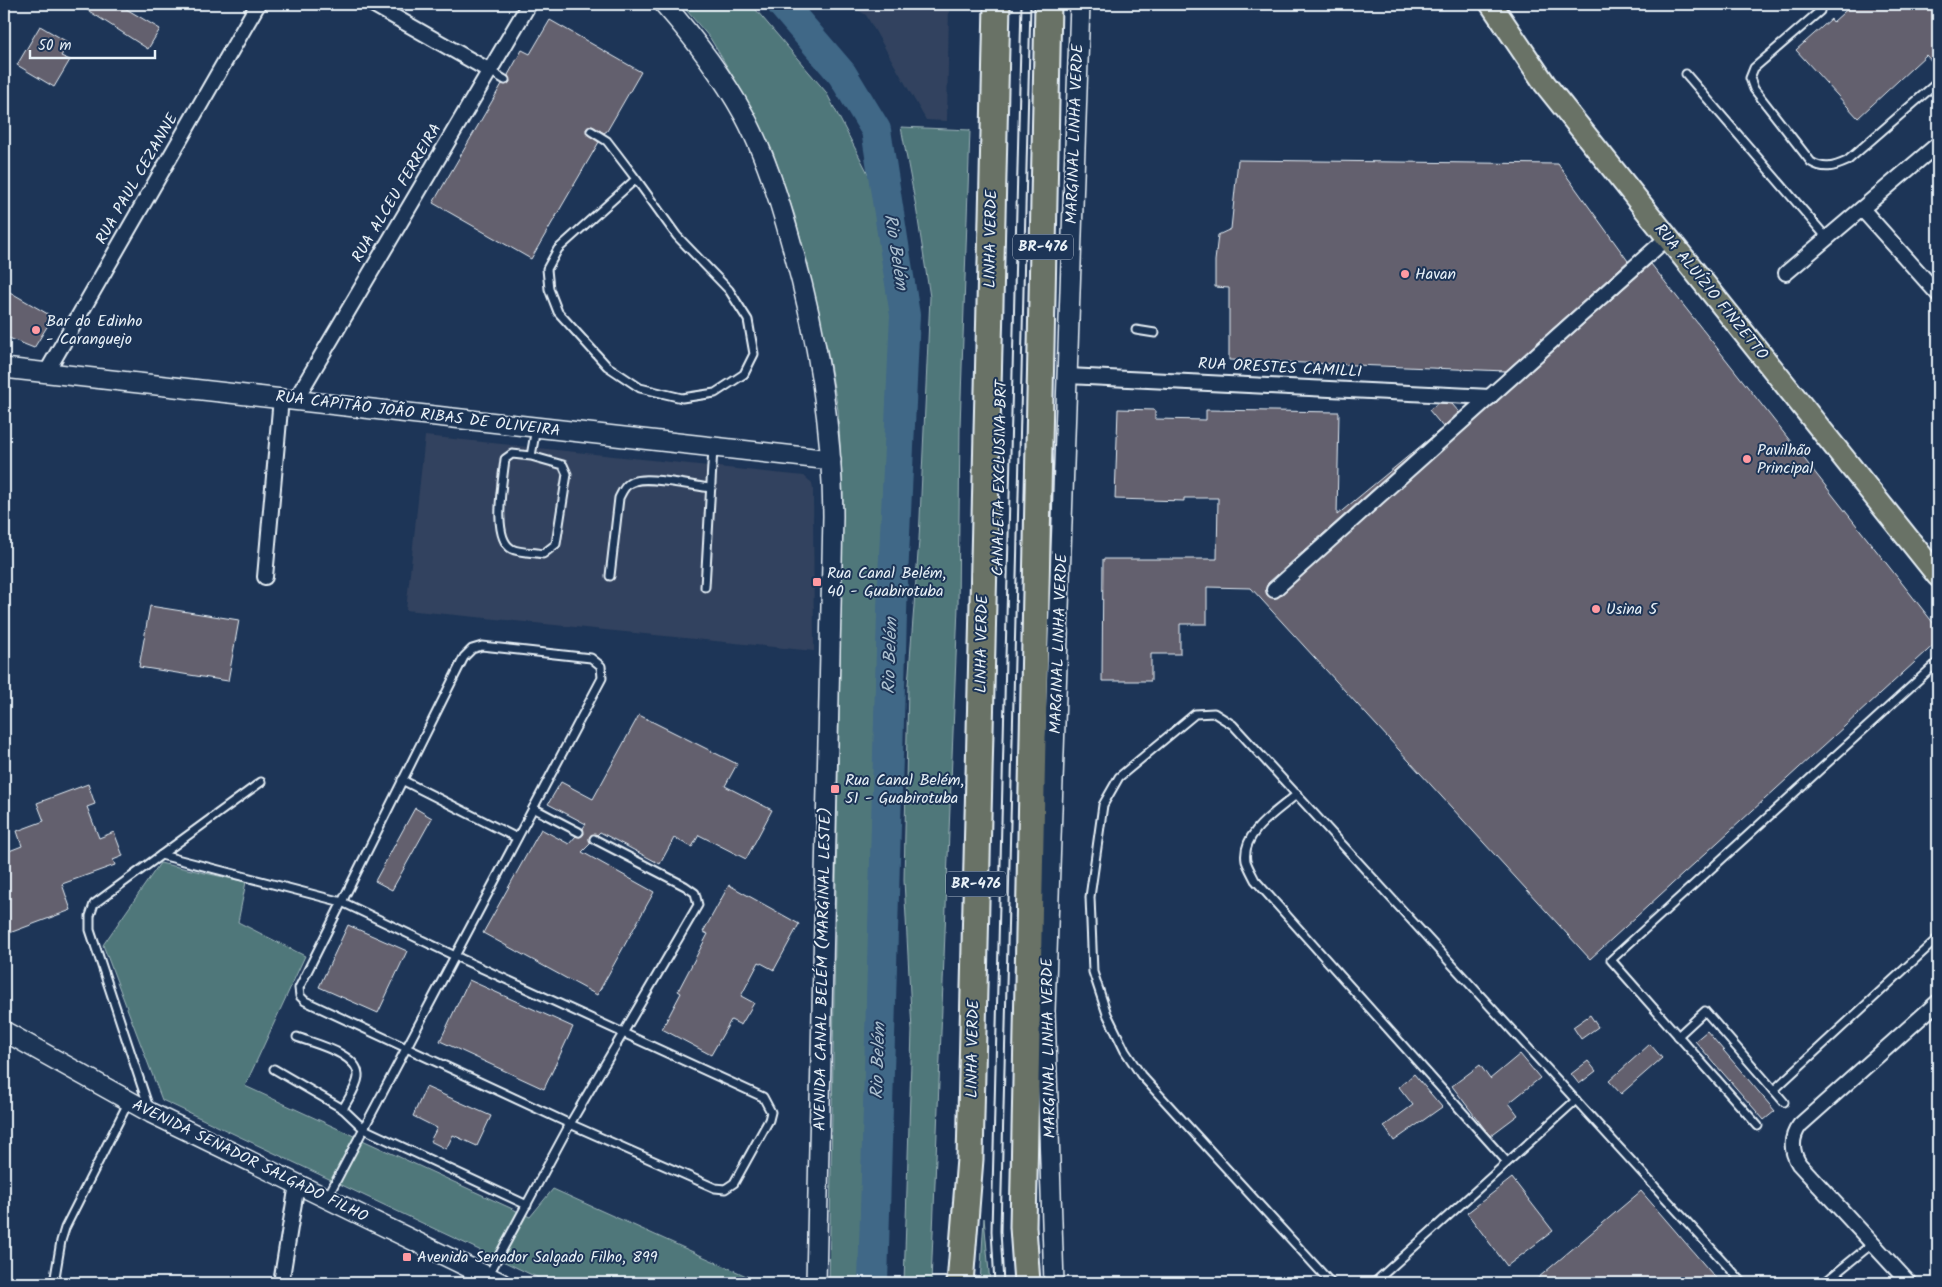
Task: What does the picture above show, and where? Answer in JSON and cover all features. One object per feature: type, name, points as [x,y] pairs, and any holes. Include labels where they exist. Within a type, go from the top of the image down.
[{"type":"highway","name":"LINHA VERDE","points":[[960,1283],[970,1160],[997,4]]},
{"type":"highway","name":"BR-476","points":[[1027,1283],[1023,1227],[1048,4]]},
{"type":"main road","name":"RUA ALUÍZIO FINZETTO","points":[[1491,4],[1545,84],[1938,576]]},
{"type":"street","name":"RUA PAUL CEZANNE","points":[[46,373],[258,4]]},
{"type":"street","points":[[372,4],[490,71]]},
{"type":"street","name":"RUA ALCEU FERREIRA","points":[[265,577],[289,398],[490,71],[529,4]]},
{"type":"street","name":"AVENIDA CANAL BELÉM (MARGINAL LESTE)","points":[[664,4],[703,51],[724,82],[761,150],[775,186],[807,306],[827,417],[833,516],[816,1283]]},
{"type":"street","name":"MARGINAL LINHA VERDE","points":[[1054,1283],[1045,1011],[1080,4]]},
{"type":"street","points":[[1786,273],[1938,144]]},
{"type":"street","points":[[1862,209],[1938,294]]},
{"type":"street","points":[[1274,590],[1667,238]]},
{"type":"street","name":"RUA CAPITÃO JOÃO RIBAS DE OLIVEIRA","points":[[4,368],[289,398],[536,428],[831,460]]},
{"type":"street","name":"RUA ORESTES CAMILLI","points":[[1068,376],[1490,396]]},
{"type":"street","points":[[1909,1283],[1800,1164],[1793,1151],[1792,1143],[1800,1125],[1938,1002]]},
{"type":"street","name":"AVENIDA SENADOR SALGADO FILHO","points":[[4,1031],[150,1113],[494,1280]]},
{"type":"street","points":[[281,1283],[297,1184]]},
{"type":"lane","name":"CANALETA EXCLUSIVA BRT","points":[[998,1283],[996,1231],[1026,4]]},
{"type":"lane","points":[[1820,11],[1754,68],[1750,78],[1754,89],[1812,162],[1820,168],[1834,167],[1847,161],[1938,82]]},
{"type":"lane","points":[[490,71],[505,80]]},
{"type":"lane","points":[[1686,74],[1827,238]]},
{"type":"lane","points":[[591,131],[607,141],[636,179],[677,236],[729,290],[748,320],[754,354],[744,374],[715,393],[682,398],[640,388],[607,366],[558,312],[549,290],[547,269],[558,249],[636,179]]},
{"type":"lane","points":[[1136,330],[1155,333]]},
{"type":"lane","points":[[531,456],[536,428]]},
{"type":"lane","points":[[705,587],[713,447]]},
{"type":"lane","points":[[512,454],[531,456],[563,465],[567,474],[556,544],[543,554],[512,549],[507,544],[499,523],[505,459],[512,454]]},
{"type":"lane","points":[[610,576],[619,498],[624,487],[634,481],[647,480],[711,488]]},
{"type":"lane","points":[[162,854],[342,902],[455,956],[762,1097],[768,1104],[769,1120],[734,1183],[724,1189],[715,1188],[570,1124],[407,1047],[305,1001],[300,996],[299,988],[342,902],[402,780],[464,657],[472,649],[482,646],[591,658],[601,666],[602,678],[517,838],[455,956],[407,1047],[364,1129],[327,1199]]},
{"type":"lane","points":[[1758,1126],[1611,960],[1938,662]]},
{"type":"lane","points":[[1331,1283],[1141,1076],[1125,1051],[1107,1014],[1093,972],[1090,897],[1103,805],[1119,777],[1195,714],[1214,713],[1233,724],[1743,1283]]},
{"type":"lane","points":[[402,780],[517,838]]},
{"type":"lane","points":[[150,1113],[90,930],[90,916],[94,904],[261,782]]},
{"type":"lane","points":[[1297,794],[1258,828],[1248,842],[1246,861],[1255,880],[1507,1162]]},
{"type":"lane","points":[[533,808],[579,832]]},
{"type":"lane","points":[[494,1280],[526,1205],[570,1124],[698,905],[695,893],[685,886],[594,839]]},
{"type":"lane","points":[[1774,1090],[1938,938]]},
{"type":"lane","points":[[1678,1036],[1705,1011],[1784,1102]]},
{"type":"lane","points":[[297,1037],[351,1058],[357,1066],[358,1078],[343,1108]]},
{"type":"lane","points":[[274,1069],[343,1108],[364,1129],[526,1205]]},
{"type":"lane","points":[[1374,1283],[1576,1100]]},
{"type":"lane","points":[[54,1283],[65,1228],[129,1101]]},
{"type":"lane","points":[[1824,1283],[1873,1244]]},
{"type":"shaded area","points":[[847,4],[949,4],[947,121],[926,120],[866,15]]},
{"type":"shaded area","points":[[425,436],[804,476],[812,483],[813,490],[814,651],[406,610]]},
{"type":"green space","points":[[681,4],[751,4],[826,92],[873,183],[896,315],[866,1283],[829,1283],[843,494],[838,410],[828,353],[795,216],[773,152],[746,98],[710,38]]},
{"type":"green space","points":[[901,127],[970,130],[960,427],[958,607],[931,1283],[904,1283],[912,1031],[904,880],[908,685],[919,540],[930,297]]},
{"type":"green space","points":[[160,863],[246,882],[238,922],[305,956],[245,1086],[530,1217],[553,1189],[762,1283],[549,1283],[162,1100],[103,945]]},
{"type":"green space","points":[[984,1218],[990,1283],[980,1283]]},
{"type":"building","points":[[78,4],[118,4],[160,29],[148,49]]},
{"type":"building","points":[[1853,4],[1938,4],[1938,68],[1926,55],[1858,118],[1796,50],[1831,19],[1833,22]]},
{"type":"building","points":[[550,20],[641,72],[607,131],[604,133],[592,126],[586,129],[587,134],[599,142],[531,259],[433,203],[502,84],[510,82],[508,75],[522,50],[530,54]]},
{"type":"building","points":[[40,26],[69,43],[61,56],[70,60],[54,87],[17,65]]},
{"type":"building","name":"Havan","points":[[1238,160],[1558,164],[1628,261],[1506,371],[1229,360],[1229,288],[1215,287],[1215,261],[1218,235],[1231,229]]},
{"type":"building","name":"Usina 5","points":[[1651,264],[1938,629],[1938,641],[1590,959],[1251,588],[1207,587],[1207,624],[1180,624],[1180,654],[1151,654],[1151,681],[1102,681],[1103,559],[1217,559],[1218,498],[1184,498],[1184,501],[1115,499],[1118,409],[1155,410],[1155,419],[1206,420],[1206,410],[1339,412],[1337,515],[1440,430],[1268,583],[1266,588],[1267,595],[1276,598]]},
{"type":"building","name":"Bar do Edinho - Caranguejo","points":[[8,291],[53,317],[34,348],[4,336],[4,300]]},
{"type":"building","points":[[1438,403],[1452,404],[1459,412],[1443,427],[1429,410]]},
{"type":"building","points":[[150,606],[239,620],[228,681],[139,667]]},
{"type":"building","points":[[639,715],[737,764],[725,786],[772,810],[746,859],[699,835],[692,847],[674,838],[660,864],[600,832],[597,835],[591,835],[589,839],[591,843],[582,852],[654,892],[597,995],[483,933],[541,829],[569,844],[576,836],[580,837],[584,834],[583,828],[586,824],[548,804],[561,782],[593,799]]},
{"type":"building","points":[[88,784],[95,804],[87,807],[99,838],[114,832],[123,856],[113,860],[115,865],[62,884],[71,910],[4,935],[4,853],[22,846],[17,831],[44,821],[37,803]]},
{"type":"building","points":[[415,808],[432,818],[392,890],[375,881]]},
{"type":"building","points":[[729,885],[799,924],[774,970],[759,962],[741,996],[754,1003],[741,1025],[731,1020],[711,1055],[662,1029],[681,993],[678,991],[708,934],[703,932]]},
{"type":"building","points":[[348,925],[407,951],[378,1013],[319,987]]},
{"type":"building","points":[[469,980],[573,1027],[544,1089],[440,1041]]},
{"type":"building","points":[[1590,1015],[1598,1027],[1581,1039],[1573,1027]]},
{"type":"building","points":[[1707,1031],[1775,1111],[1764,1120],[1695,1041]]},
{"type":"building","points":[[1650,1044],[1662,1058],[1621,1094],[1609,1081]]},
{"type":"building","points":[[1520,1054],[1540,1078],[1509,1103],[1518,1115],[1490,1136],[1452,1086],[1480,1065],[1490,1079]]},
{"type":"building","points":[[1588,1061],[1596,1071],[1579,1084],[1571,1074]]},
{"type":"building","points":[[1414,1074],[1442,1107],[1394,1141],[1384,1126],[1413,1105],[1399,1087]]},
{"type":"building","points":[[426,1087],[491,1116],[477,1146],[453,1135],[446,1149],[430,1141],[437,1128],[413,1116]]},
{"type":"building","points":[[1512,1178],[1553,1231],[1507,1266],[1467,1213]]},
{"type":"building","points":[[1641,1191],[1720,1283],[1532,1283]]},
{"type":"waterway","name":"Rio Belém","points":[[782,4],[842,74],[876,130],[905,315],[893,579],[873,1283]]},
{"type":"place","name":"Havan","points":[[1405,274]]},
{"type":"place","name":"Bar do Edinho - Caranguejo","points":[[36,330]]},
{"type":"place","name":"Pavilhão Principal","points":[[1747,459]]},
{"type":"place","name":"Rua Canal Belém, 40 - Guabirotuba","points":[[817,582]]},
{"type":"place","name":"Usina 5","points":[[1596,609]]},
{"type":"place","name":"Rua Canal Belém, 51 - Guabirotuba","points":[[835,789]]},
{"type":"place","name":"Avenida Senador Salgado Filho, 899","points":[[407,1257]]}]
